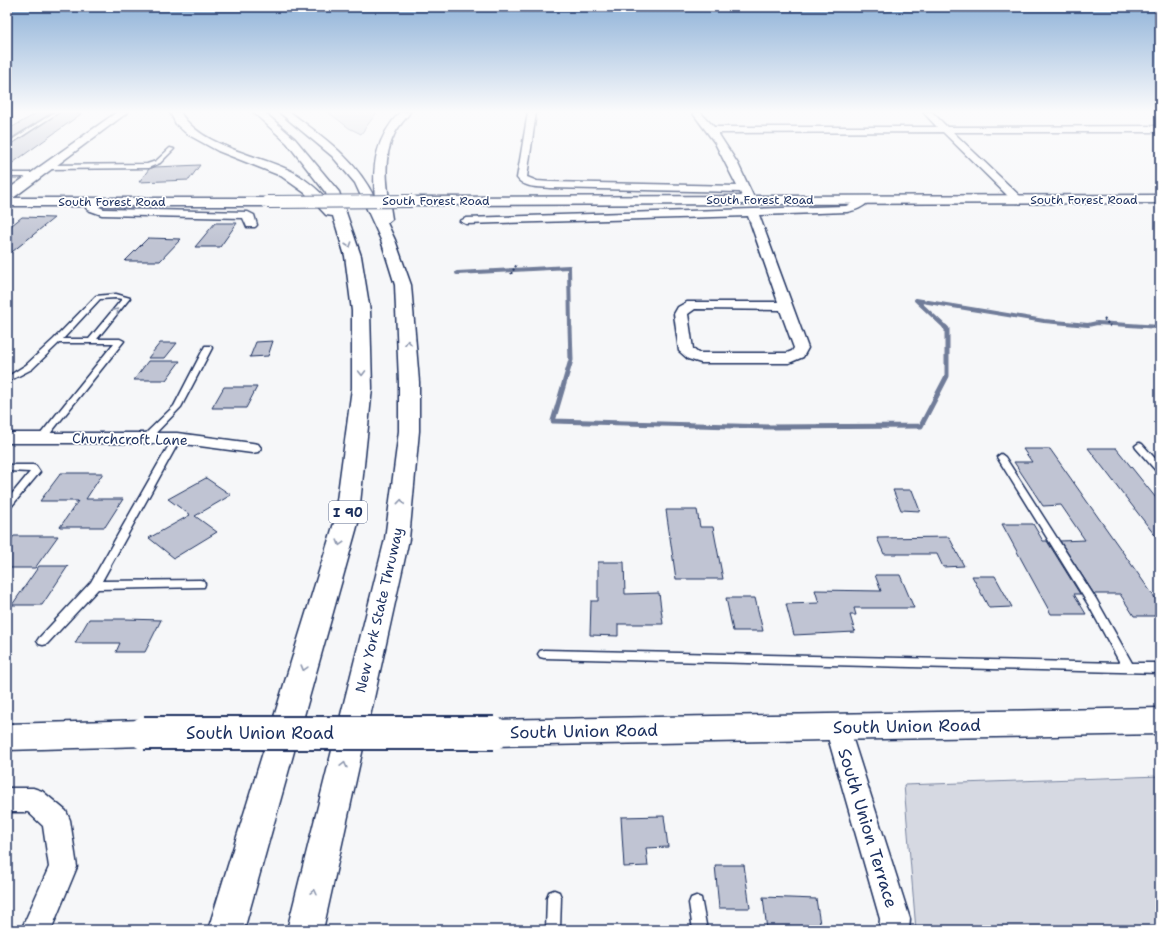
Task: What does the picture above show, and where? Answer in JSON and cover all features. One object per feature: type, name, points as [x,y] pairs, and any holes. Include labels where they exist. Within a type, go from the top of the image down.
[{"type":"main road","points":[[7,196],[62,156]]},
{"type":"main road","points":[[243,156],[295,178],[314,191],[341,223]]},
{"type":"main road","name":"I 90","points":[[226,930],[346,523],[362,388],[361,311],[353,256],[332,192],[304,156]]},
{"type":"main road","name":"New York State Thruway","points":[[305,930],[397,539],[409,432],[409,382],[403,285],[388,240],[361,182],[338,156]]},
{"type":"main road","points":[[382,156],[380,161],[380,182],[388,240]]},
{"type":"main road","name":"South Forest Road","points":[[7,202],[1160,199]]},
{"type":"main road","name":"South Union Road","points":[[7,737],[144,733],[494,732],[1160,721]]},
{"type":"street","points":[[526,156],[522,178],[526,181],[550,185],[748,200]]},
{"type":"street","points":[[728,156],[748,200],[801,348],[798,354],[789,358],[701,358],[692,356],[686,351],[681,314],[683,310],[692,305],[785,306]]},
{"type":"street","points":[[972,156],[1018,200]]},
{"type":"street","name":"South Forest Road","points":[[466,221],[748,200]]},
{"type":"street","points":[[96,202],[92,208],[102,212],[248,215],[251,225]]},
{"type":"street","name":"Churchcroft Lane","points":[[7,438],[177,438],[252,448]]},
{"type":"street","name":"South Union Terrace","points":[[837,727],[895,919],[894,930]]},
{"type":"street","points":[[7,800],[34,800],[56,820],[63,866],[36,930]]},
{"type":"lane","points":[[7,175],[41,171],[148,166],[158,162],[165,156]]},
{"type":"lane","points":[[7,380],[29,367],[57,341],[98,297],[116,296],[127,298],[91,341]]},
{"type":"lane","points":[[42,438],[120,341],[57,341]]},
{"type":"lane","points":[[146,438],[177,407],[208,348]]},
{"type":"lane","points":[[43,640],[95,585],[177,438]]},
{"type":"lane","points":[[1139,446],[1160,470]]},
{"type":"lane","points":[[1001,457],[1092,602],[1128,666]]},
{"type":"lane","points":[[7,468],[33,468],[35,472],[7,506]]},
{"type":"lane","points":[[95,585],[200,584]]},
{"type":"lane","points":[[544,654],[1128,666],[1160,668]]},
{"type":"lane","points":[[553,930],[554,897]]},
{"type":"lane","points":[[696,903],[700,930]]},
{"type":"path","points":[[511,274],[517,264]]},
{"type":"path","points":[[1104,319],[1112,328]]},
{"type":"shaded area","points":[[1160,776],[1160,930],[916,930],[904,785]]},
{"type":"building","points":[[7,156],[23,156],[7,167]]},
{"type":"building","points":[[200,165],[189,180],[139,182],[149,169],[155,167]]},
{"type":"building","points":[[22,217],[54,218],[7,256],[7,229]]},
{"type":"building","points":[[215,223],[237,223],[220,247],[195,247]]},
{"type":"building","points":[[148,238],[181,239],[160,261],[125,261]]},
{"type":"building","points":[[273,341],[268,356],[250,357],[256,342]]},
{"type":"building","points":[[160,343],[177,343],[165,358],[148,358]]},
{"type":"building","points":[[148,361],[180,361],[166,380],[134,380]]},
{"type":"building","points":[[224,387],[257,387],[246,408],[212,408]]},
{"type":"building","points":[[1088,448],[1116,448],[1160,503],[1160,542]]},
{"type":"building","points":[[1023,449],[1050,449],[1160,605],[1160,616],[1134,616],[1120,594],[1094,594],[1060,541],[1085,540],[1061,505],[1043,506],[1014,462],[1032,462]]},
{"type":"building","points":[[61,473],[103,473],[86,499],[123,499],[105,527],[60,527],[78,501],[40,501]]},
{"type":"building","points":[[206,478],[231,495],[195,516],[217,532],[174,558],[149,538],[190,515],[168,499]]},
{"type":"building","points":[[893,490],[912,490],[920,511],[901,510]]},
{"type":"building","points":[[666,510],[697,510],[700,527],[713,527],[723,579],[676,579]]},
{"type":"building","points":[[1002,524],[1033,524],[1043,541],[1047,541],[1080,594],[1074,594],[1086,614],[1051,614]]},
{"type":"building","points":[[14,536],[58,536],[35,568],[7,568],[7,544]]},
{"type":"building","points":[[949,537],[964,566],[943,567],[937,554],[884,554],[877,538]]},
{"type":"building","points":[[598,562],[624,562],[625,594],[659,593],[663,624],[618,624],[618,636],[590,635],[591,601],[598,601]]},
{"type":"building","points":[[39,566],[68,566],[42,605],[12,605]]},
{"type":"building","points":[[875,575],[900,575],[914,608],[854,608],[856,615],[850,615],[855,632],[794,635],[786,604],[819,603],[815,590],[881,591]]},
{"type":"building","points":[[972,576],[995,576],[1012,607],[989,608]]},
{"type":"building","points":[[726,598],[755,598],[763,631],[733,631]]},
{"type":"building","points":[[89,619],[161,620],[145,652],[116,652],[120,643],[75,643]]},
{"type":"building","points":[[664,816],[668,847],[646,848],[648,866],[624,867],[621,817]]},
{"type":"building","points":[[715,865],[744,865],[750,908],[719,908]]},
{"type":"building","points":[[763,897],[816,899],[821,930],[767,930]]},
{"type":"waterway","points":[[457,273],[569,267],[570,328]]},
{"type":"waterway","points":[[946,328],[916,300],[1044,321],[1088,325],[1097,323],[1160,327]]},
{"type":"waterway","points":[[570,327],[571,360],[553,421],[770,427],[921,426],[947,376],[946,328]]}]
